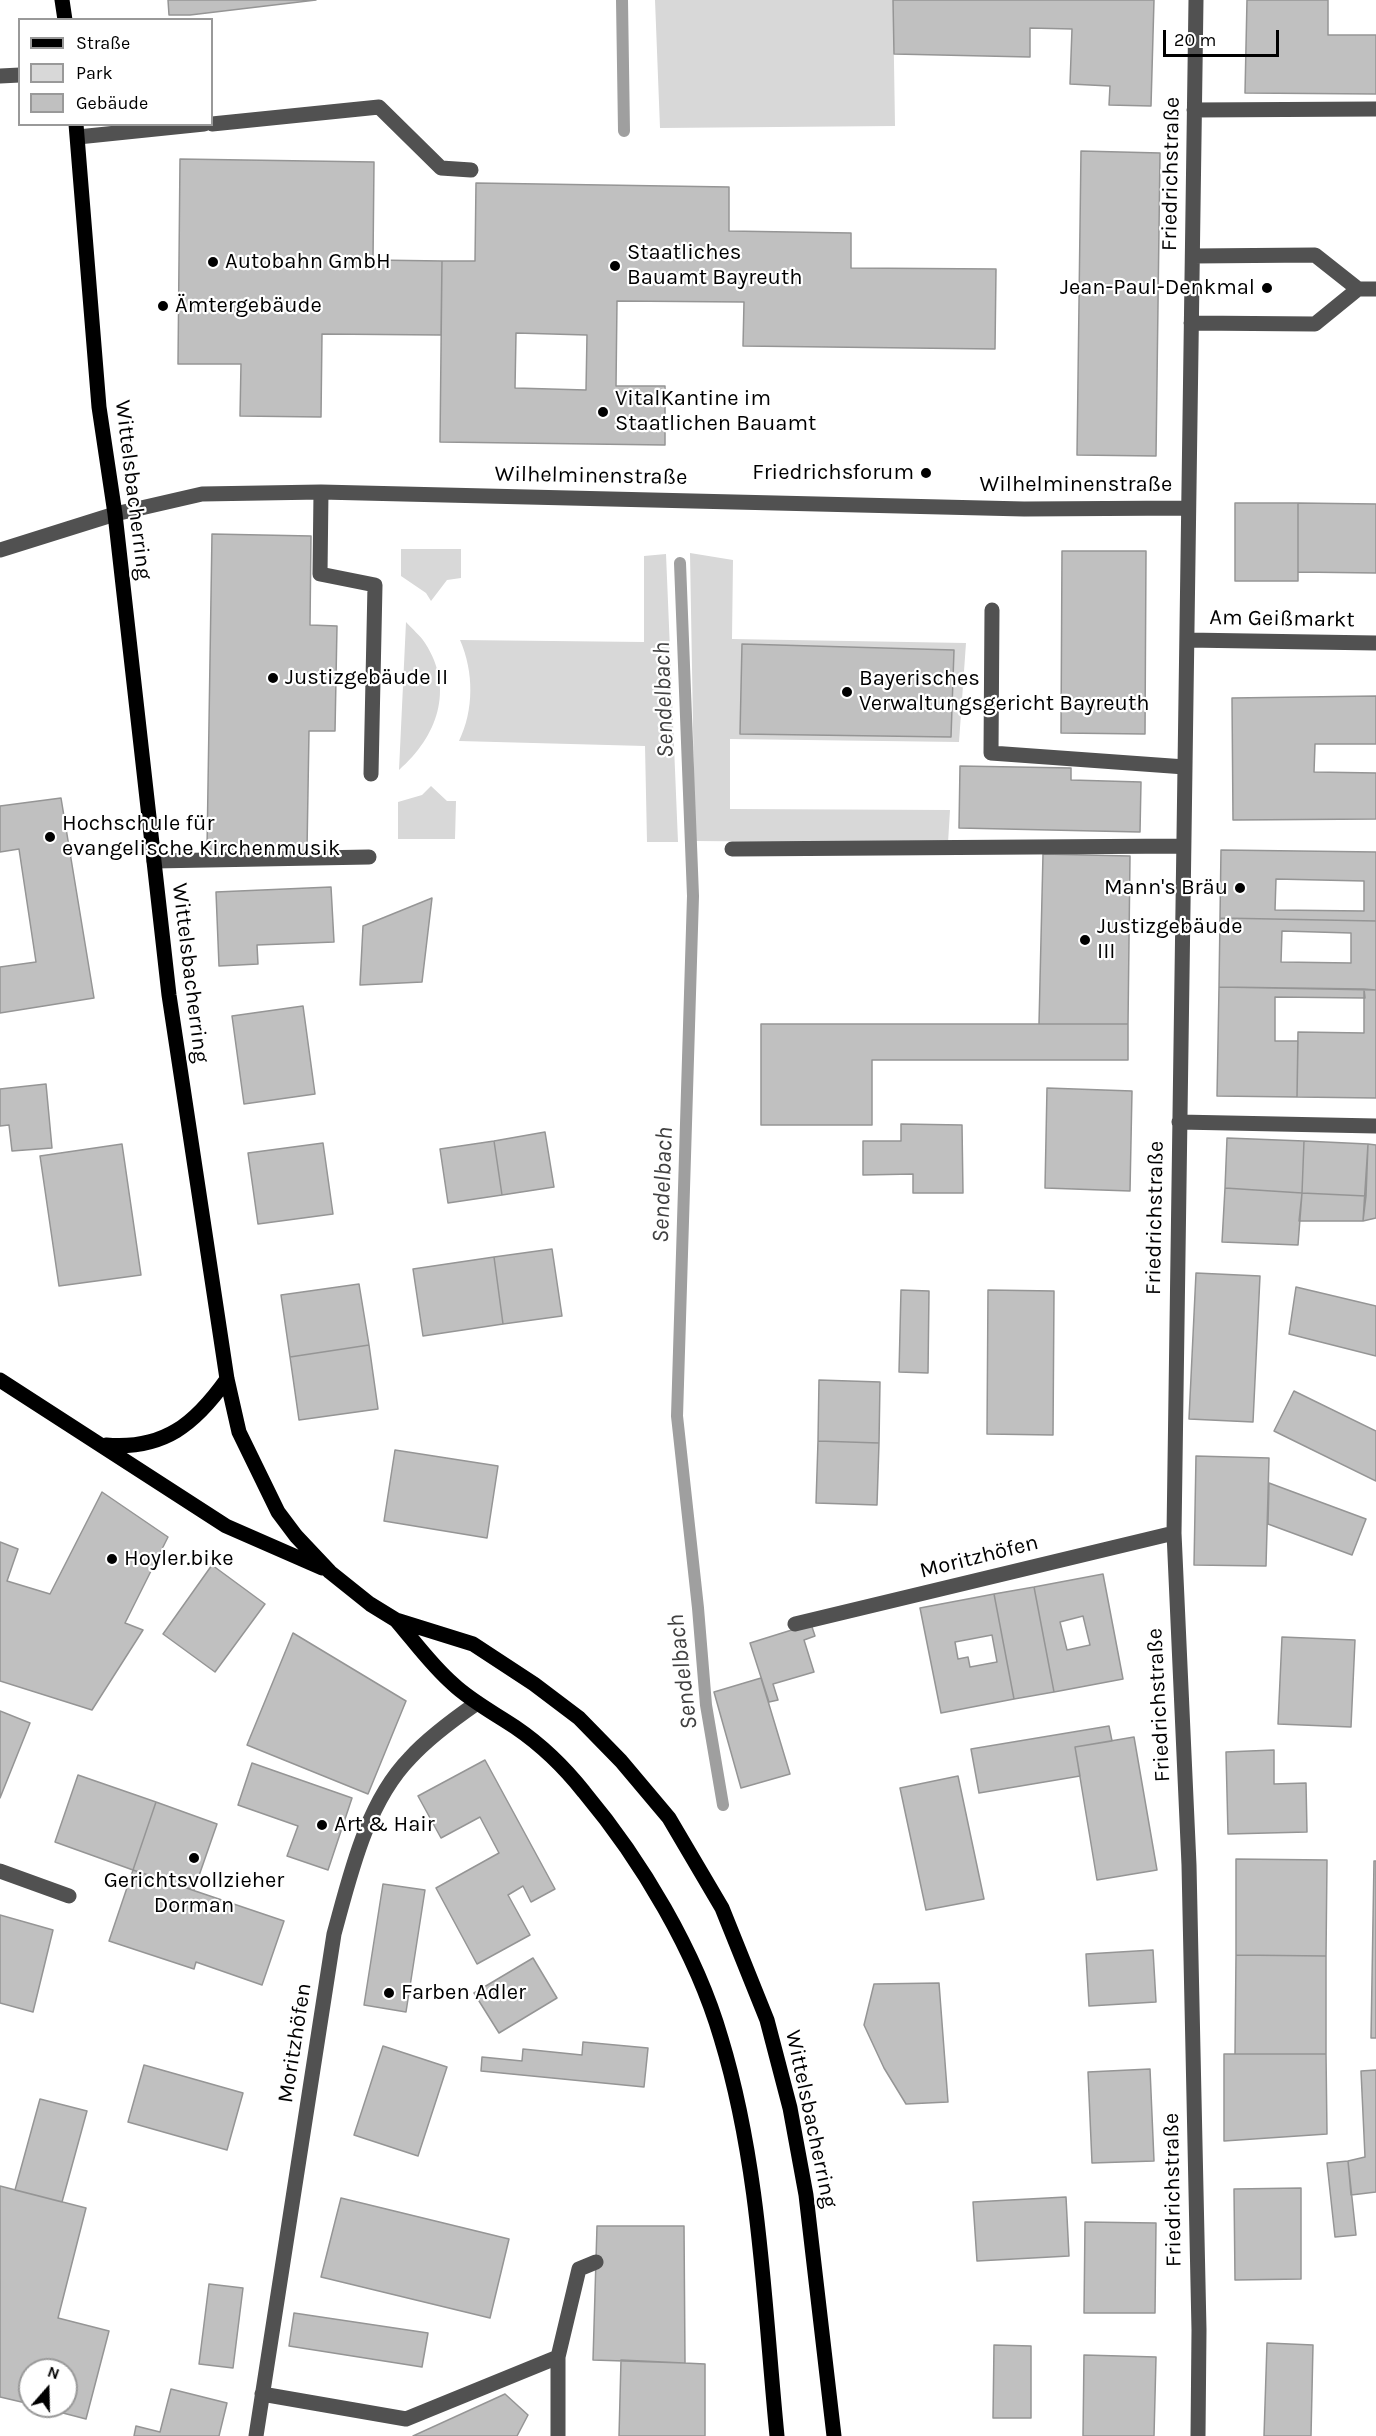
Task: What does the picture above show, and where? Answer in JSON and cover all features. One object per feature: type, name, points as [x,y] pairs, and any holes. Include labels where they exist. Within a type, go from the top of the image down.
[{"type":"main road","points":[[62,0],[65,18]]},
{"type":"main road","name":"Wittelsbacherring","points":[[77,131],[99,407],[115,514],[169,995],[227,1379],[239,1432],[278,1512],[296,1536],[330,1572],[370,1604],[396,1620],[473,1644],[534,1684],[579,1718],[621,1761],[669,1818],[722,1908],[767,2020],[790,2108],[806,2195],[834,2436]]},
{"type":"main road","points":[[103,1445],[127,1447],[147,1444],[166,1436],[192,1420],[211,1402],[227,1379]]},
{"type":"main road","points":[[0,1380],[226,1526],[330,1572]]},
{"type":"main road","name":"Wittelsbacherring","points":[[396,1620],[452,1684],[518,1729],[584,1791],[630,1853],[680,1937],[703,1985],[721,2037],[742,2123],[755,2208],[777,2436]]},
{"type":"street","name":"Friedrichstraße","points":[[1196,0],[1174,1533],[1189,1865],[1198,2318],[1198,2436]]},
{"type":"street","points":[[0,76],[18,75]]},
{"type":"street","points":[[213,124],[379,107],[441,168],[471,170]]},
{"type":"street","points":[[1194,110],[1376,109]]},
{"type":"street","points":[[77,131],[168,126]]},
{"type":"street","points":[[1193,256],[1315,255],[1358,289],[1376,289]]},
{"type":"street","points":[[1191,323],[1315,324],[1358,289]]},
{"type":"street","points":[[321,492],[320,574],[375,585],[371,774]]},
{"type":"street","name":"Wilhelminenstraße","points":[[0,550],[115,514],[202,494],[321,492],[1024,509],[1188,508]]},
{"type":"street","points":[[992,610],[991,753],[1185,767]]},
{"type":"street","name":"Am Geißmarkt","points":[[1186,640],[1376,642]]},
{"type":"street","points":[[732,849],[1183,846]]},
{"type":"street","points":[[154,861],[369,857]]},
{"type":"street","points":[[1179,1122],[1376,1126]]},
{"type":"street","name":"Moritzhöfen","points":[[795,1624],[1174,1533]]},
{"type":"street","name":"Moritzhöfen","points":[[256,2436],[334,1934],[355,1856],[383,1795],[409,1759],[477,1703]]},
{"type":"street","points":[[0,1871],[69,1896]]},
{"type":"street","points":[[558,2436],[558,2357],[579,2270],[596,2262]]},
{"type":"street","points":[[262,2394],[406,2419],[558,2357]]},
{"type":"green space","points":[[655,0],[893,0],[895,126],[660,128]]},
{"type":"green space","points":[[401,549],[461,549],[461,578],[447,580],[431,601],[426,593],[401,576]]},
{"type":"green space","points":[[690,553],[733,560],[732,639],[966,643],[959,742],[730,739],[730,809],[950,810],[948,843],[695,841]]},
{"type":"green space","points":[[666,554],[678,842],[647,842],[645,746],[459,741],[470,704],[468,665],[460,640],[644,642],[644,556]]},
{"type":"green space","points":[[406,622],[423,640],[434,660],[439,678],[440,695],[432,727],[423,743],[399,770]]},
{"type":"green space","points":[[431,786],[447,801],[456,801],[455,839],[398,839],[398,802],[422,795]]},
{"type":"building","points":[[168,0],[316,0],[190,15],[169,15]]},
{"type":"building","points":[[893,0],[1154,0],[1151,106],[1109,105],[1110,86],[1070,84],[1072,29],[1030,28],[1030,57],[894,54]]},
{"type":"building","points":[[1247,0],[1328,0],[1328,35],[1376,35],[1376,94],[1245,93]]},
{"type":"building","points":[[1081,151],[1160,153],[1156,456],[1077,455]]},
{"type":"building","points":[[180,159],[374,162],[373,260],[442,261],[441,335],[322,334],[321,417],[240,416],[241,364],[178,364]]},
{"type":"building","name":"Staatliches Bauamt Bayreuth","points":[[476,183],[729,187],[729,231],[851,233],[851,268],[996,269],[995,349],[743,346],[744,302],[617,301],[616,386],[665,386],[665,445],[440,442],[442,261],[475,261]],"holes":[[[516,333],[587,335],[586,390],[515,388]]]},
{"type":"building","points":[[1235,503],[1298,503],[1298,581],[1235,581]]},
{"type":"building","points":[[1298,503],[1376,504],[1376,573],[1298,572]]},
{"type":"building","name":"Justizgebäude II","points":[[212,534],[311,536],[310,625],[337,626],[335,731],[309,731],[307,850],[207,849]]},
{"type":"building","name":"Bayerisches Verwaltungsgericht Bayreuth","points":[[1062,551],[1146,551],[1145,734],[1061,733]]},
{"type":"building","name":"Bayerisches Verwaltungsgericht Bayreuth","points":[[742,644],[954,650],[951,737],[740,734]]},
{"type":"building","points":[[1376,696],[1376,744],[1315,744],[1314,772],[1376,773],[1376,819],[1233,820],[1232,698]]},
{"type":"building","name":"Bayerisches Verwaltungsgericht Bayreuth","points":[[960,766],[1071,768],[1071,780],[1141,782],[1140,832],[959,828]]},
{"type":"building","points":[[61,798],[94,998],[0,1013],[0,967],[36,962],[19,849],[0,852],[0,806]]},
{"type":"building","points":[[1221,850],[1376,852],[1376,921],[1220,918]],"holes":[[[1276,879],[1364,881],[1364,911],[1275,910]]]},
{"type":"building","name":"Justizgebäude III","points":[[1043,854],[1130,856],[1128,1024],[1039,1024]]},
{"type":"building","points":[[331,887],[334,942],[257,945],[258,964],[219,966],[216,892]]},
{"type":"building","points":[[432,898],[422,982],[360,985],[363,926]]},
{"type":"building","points":[[1220,918],[1376,921],[1376,990],[1219,987]],"holes":[[[1282,931],[1351,933],[1351,963],[1281,962]]]},
{"type":"building","points":[[1219,987],[1364,989],[1365,998],[1275,997],[1275,1041],[1298,1041],[1297,1097],[1217,1096]]},
{"type":"building","points":[[1364,989],[1376,990],[1376,1098],[1297,1097],[1298,1032],[1364,1033]]},
{"type":"building","points":[[303,1006],[315,1094],[244,1104],[232,1016]]},
{"type":"building","points":[[761,1024],[1128,1024],[1128,1060],[872,1060],[872,1125],[761,1125]]},
{"type":"building","points":[[46,1084],[52,1148],[12,1151],[9,1125],[0,1126],[0,1089]]},
{"type":"building","points":[[1047,1088],[1132,1091],[1130,1191],[1045,1188]]},
{"type":"building","points":[[901,1124],[962,1125],[963,1193],[913,1193],[913,1174],[863,1175],[863,1141],[901,1141]]},
{"type":"building","points":[[545,1132],[554,1187],[502,1195],[494,1141]]},
{"type":"building","points":[[1227,1138],[1304,1141],[1302,1193],[1225,1188]]},
{"type":"building","points":[[494,1141],[502,1195],[448,1203],[440,1149]]},
{"type":"building","points":[[1304,1141],[1368,1144],[1366,1196],[1302,1193]]},
{"type":"building","points":[[323,1143],[333,1214],[258,1224],[248,1153]]},
{"type":"building","points":[[122,1144],[141,1275],[59,1286],[40,1156]]},
{"type":"building","points":[[1368,1144],[1376,1145],[1376,1218],[1363,1221]]},
{"type":"building","points":[[1225,1188],[1302,1193],[1298,1245],[1222,1242]]},
{"type":"building","points":[[1302,1193],[1366,1196],[1363,1221],[1299,1221]]},
{"type":"building","points":[[552,1249],[562,1316],[503,1324],[494,1257]]},
{"type":"building","points":[[494,1257],[503,1324],[423,1336],[413,1269]]},
{"type":"building","points":[[1196,1273],[1260,1276],[1253,1422],[1189,1419]]},
{"type":"building","points":[[359,1284],[369,1345],[290,1357],[281,1295]]},
{"type":"building","points":[[1296,1287],[1376,1306],[1376,1356],[1289,1334]]},
{"type":"building","points":[[901,1290],[929,1291],[928,1373],[899,1372]]},
{"type":"building","points":[[988,1290],[1054,1291],[1053,1435],[987,1434]]},
{"type":"building","points":[[369,1345],[378,1409],[299,1420],[290,1357]]},
{"type":"building","points":[[819,1380],[880,1382],[879,1443],[818,1441]]},
{"type":"building","points":[[1294,1391],[1376,1431],[1376,1481],[1274,1431]]},
{"type":"building","points":[[818,1441],[879,1443],[877,1505],[816,1503]]},
{"type":"building","points":[[395,1450],[498,1466],[487,1538],[384,1521]]},
{"type":"building","points":[[1196,1456],[1269,1458],[1266,1566],[1194,1565]]},
{"type":"building","points":[[1269,1483],[1366,1519],[1352,1555],[1268,1524]]},
{"type":"building","points":[[102,1492],[168,1537],[125,1623],[143,1630],[92,1710],[0,1681],[0,1542],[18,1549],[7,1581],[50,1594]]},
{"type":"building","points":[[212,1565],[265,1604],[215,1672],[163,1634]]},
{"type":"building","points":[[1103,1574],[1123,1679],[1054,1692],[1034,1587]],"holes":[[[1083,1616],[1090,1645],[1067,1650],[1060,1622]]]},
{"type":"building","points":[[1034,1587],[1054,1692],[1014,1699],[994,1594]]},
{"type":"building","points":[[994,1594],[1014,1699],[941,1713],[920,1608]],"holes":[[[992,1635],[997,1662],[970,1667],[968,1657],[958,1659],[955,1642]]]},
{"type":"building","points":[[811,1624],[815,1636],[804,1640],[814,1672],[773,1684],[778,1700],[769,1702],[750,1643]]},
{"type":"building","points":[[293,1633],[406,1701],[368,1794],[247,1745]]},
{"type":"building","points":[[1282,1637],[1355,1640],[1351,1727],[1278,1724]]},
{"type":"building","points":[[761,1678],[790,1774],[741,1788],[714,1692]]},
{"type":"building","points":[[0,1711],[30,1723],[0,1798]]},
{"type":"building","points":[[1109,1726],[1112,1741],[1075,1747],[1080,1776],[979,1793],[971,1749]]},
{"type":"building","points":[[1134,1737],[1157,1870],[1097,1880],[1075,1747]]},
{"type":"building","points":[[1274,1750],[1274,1784],[1306,1783],[1307,1832],[1228,1834],[1226,1752]]},
{"type":"building","points":[[485,1760],[555,1889],[531,1902],[523,1886],[508,1895],[530,1935],[477,1964],[436,1888],[499,1853],[480,1817],[441,1838],[418,1796]]},
{"type":"building","points":[[252,1763],[352,1798],[328,1870],[287,1856],[298,1826],[238,1805]]},
{"type":"building","points":[[78,1775],[156,1802],[133,1870],[55,1842]]},
{"type":"building","points":[[958,1776],[984,1899],[926,1910],[900,1788]]},
{"type":"building","points":[[156,1802],[217,1824],[194,1890],[133,1870]]},
{"type":"building","points":[[1236,1859],[1327,1860],[1326,1956],[1236,1955]]},
{"type":"building","points":[[1374,1861],[1376,1861],[1376,2038],[1371,2038]]},
{"type":"building","points":[[133,1870],[284,1921],[262,1985],[196,1962],[194,1969],[109,1941]]},
{"type":"building","points":[[383,1884],[425,1890],[406,2012],[364,2005]]},
{"type":"building","points":[[0,1915],[53,1930],[33,2012],[0,2003]]},
{"type":"building","points":[[1153,1950],[1156,2002],[1089,2006],[1086,1954]]},
{"type":"building","points":[[1236,1955],[1326,1956],[1326,2054],[1235,2054]]},
{"type":"building","points":[[533,1958],[557,1998],[499,2033],[474,1993]]},
{"type":"building","points":[[939,1983],[948,2102],[906,2104],[884,2068],[864,2025],[874,1984]]},
{"type":"building","points":[[583,2042],[648,2048],[644,2087],[481,2071],[482,2057],[522,2061],[523,2049],[582,2055]]},
{"type":"building","points":[[383,2046],[447,2067],[418,2156],[354,2135]]},
{"type":"building","points":[[1224,2054],[1326,2054],[1327,2134],[1224,2141]]},
{"type":"building","points":[[144,2065],[243,2093],[227,2150],[128,2122]]},
{"type":"building","points":[[1150,2069],[1154,2161],[1092,2163],[1088,2072]]},
{"type":"building","points":[[1376,2070],[1376,2192],[1351,2195],[1348,2161],[1365,2157],[1361,2071]]},
{"type":"building","points":[[40,2099],[87,2111],[62,2202],[15,2190]]},
{"type":"building","points":[[1348,2161],[1356,2235],[1335,2237],[1327,2163]]},
{"type":"building","points":[[0,2186],[86,2208],[58,2318],[109,2331],[86,2419],[78,2417],[78,2358],[18,2358],[18,2401],[0,2397]]},
{"type":"building","points":[[1301,2188],[1301,2279],[1235,2280],[1234,2189]]},
{"type":"building","points":[[1066,2197],[1069,2256],[977,2261],[973,2202]]},
{"type":"building","points":[[341,2198],[509,2239],[490,2318],[321,2277]]},
{"type":"building","points":[[1085,2222],[1156,2223],[1155,2313],[1084,2313]]},
{"type":"building","points":[[597,2226],[684,2226],[685,2363],[593,2360]]},
{"type":"building","points":[[209,2284],[243,2288],[233,2368],[199,2364]]},
{"type":"building","points":[[294,2313],[428,2333],[422,2367],[289,2346]]},
{"type":"building","points":[[1267,2343],[1313,2345],[1311,2436],[1264,2436]]},
{"type":"building","points":[[994,2345],[1031,2346],[1031,2418],[993,2418]]},
{"type":"building","points":[[1084,2355],[1156,2357],[1154,2436],[1083,2436]]},
{"type":"building","points":[[621,2360],[705,2364],[705,2436],[619,2436]]},
{"type":"building","points":[[171,2389],[227,2403],[219,2436],[134,2436],[136,2426],[160,2432]]},
{"type":"building","points":[[505,2394],[528,2415],[517,2436],[413,2436]]},
{"type":"waterway","name":"Sendelbach","points":[[622,0],[624,131]]},
{"type":"waterway","name":"Sendelbach","points":[[680,563],[693,896],[677,1416],[706,1705],[723,1805]]},
{"type":"place","name":"Autobahn GmbH","points":[[213,262]]},
{"type":"place","name":"Staatliches Bauamt Bayreuth","points":[[615,266]]},
{"type":"place","name":"Jean-Paul-Denkmal","points":[[1267,288]]},
{"type":"place","name":"Ämtergebäude","points":[[163,306]]},
{"type":"place","name":"VitalKantine im Staatlichen Bauamt","points":[[603,412]]},
{"type":"place","name":"Friedrichsforum","points":[[926,473]]},
{"type":"place","name":"Justizgebäude II","points":[[273,678]]},
{"type":"place","name":"Bayerisches Verwaltungsgericht Bayreuth","points":[[847,692]]},
{"type":"place","name":"Hochschule für evangelische Kirchenmusik","points":[[50,837]]},
{"type":"place","name":"Mann's Bräu","points":[[1240,888]]},
{"type":"place","name":"Justizgebäude III","points":[[1085,940]]},
{"type":"place","name":"Hoyler.bike","points":[[112,1559]]},
{"type":"place","name":"Art & Hair","points":[[322,1825]]},
{"type":"place","name":"Gerichtsvollzieher Dorman","points":[[194,1858]]},
{"type":"place","name":"Farben Adler","points":[[389,1993]]}]
